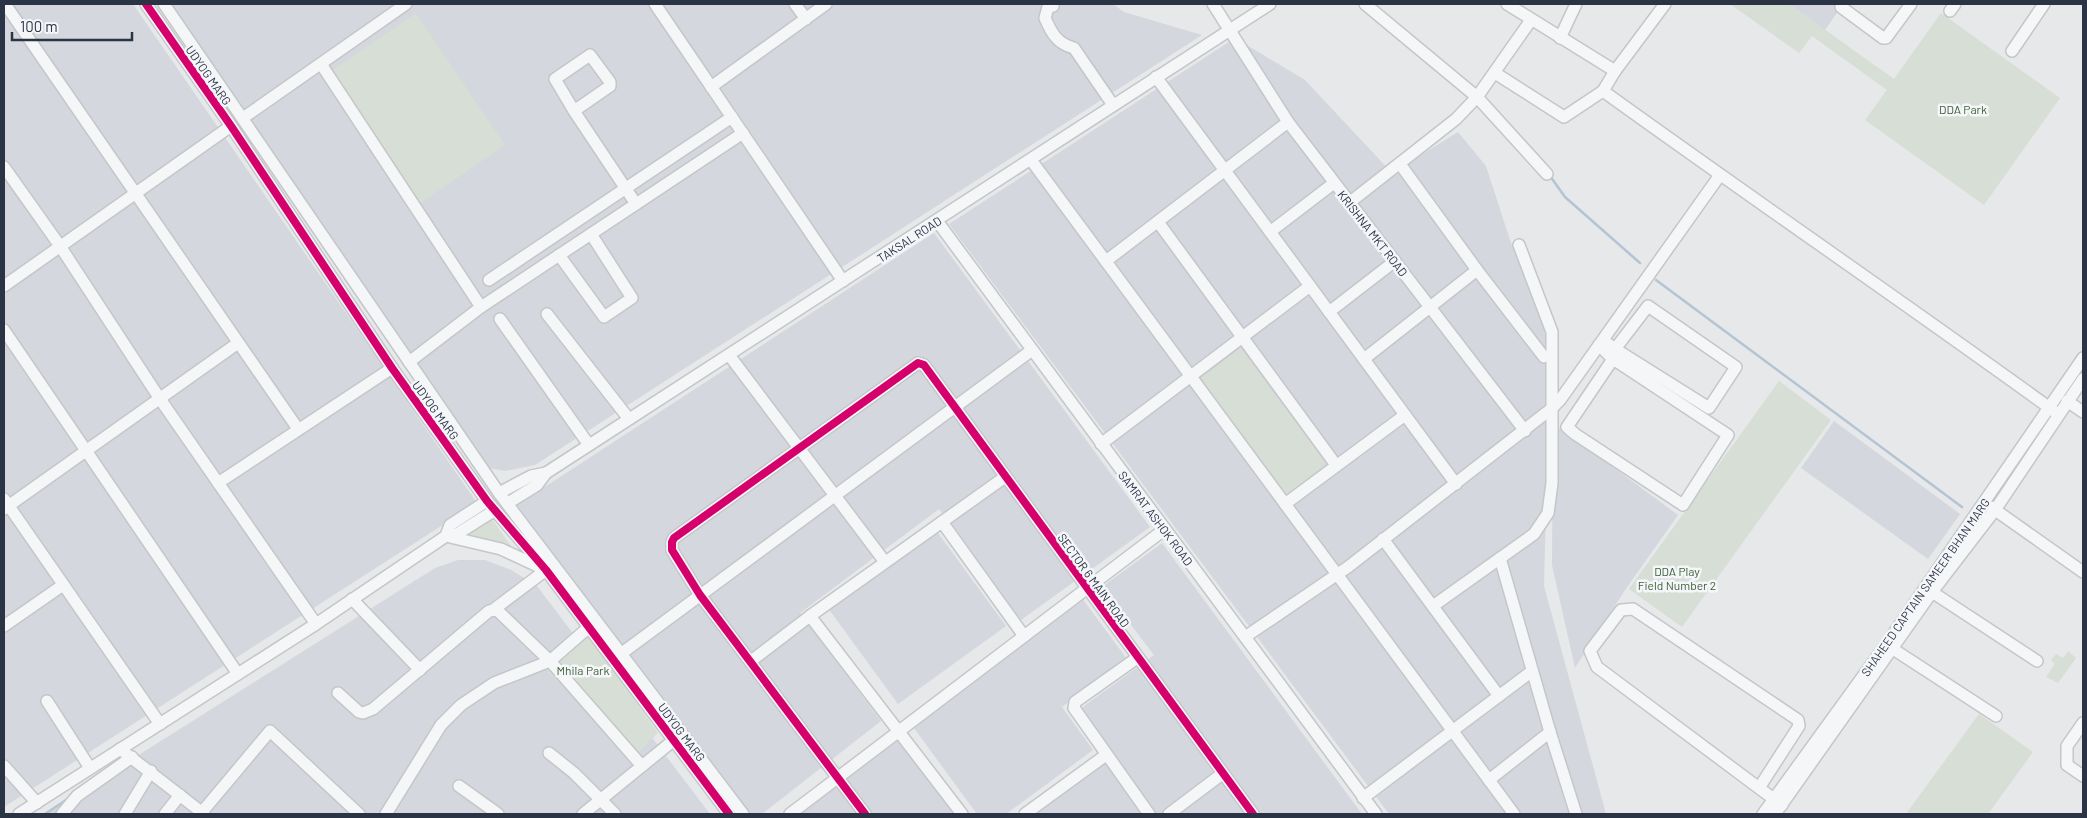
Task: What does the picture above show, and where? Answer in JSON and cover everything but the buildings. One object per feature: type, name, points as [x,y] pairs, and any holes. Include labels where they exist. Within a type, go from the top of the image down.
[{"type":"street","points":[[5,4],[298,429]]},
{"type":"street","name":"UDYOG MARG","points":[[146,4],[231,126],[392,368],[487,501],[546,570],[729,814]]},
{"type":"street","name":"UDYOG MARG","points":[[164,4],[499,493],[743,814]]},
{"type":"street","points":[[243,118],[406,4]]},
{"type":"street","points":[[655,4],[843,281]]},
{"type":"street","points":[[795,4],[806,19]]},
{"type":"street","points":[[711,87],[826,4]]},
{"type":"street","points":[[1052,4],[1054,6],[1048,7],[1044,18],[1053,35],[1065,46],[1074,48],[1114,105]]},
{"type":"street","name":"KRISHNA MKT ROAD","points":[[1213,4],[1288,122],[1525,431]]},
{"type":"street","name":"TAKSAL ROAD","points":[[508,503],[537,485],[546,473],[937,222],[1270,4]]},
{"type":"street","points":[[1365,4],[1477,97],[1547,174]]},
{"type":"street","points":[[1560,38],[1576,4]]},
{"type":"street","points":[[1495,73],[1564,117],[1603,91],[1665,4]]},
{"type":"street","points":[[1841,7],[1884,38],[1888,37],[1911,4]]},
{"type":"street","points":[[2012,51],[2044,4]]},
{"type":"street","points":[[1511,5],[1531,20],[1615,72]]},
{"type":"street","points":[[1349,203],[1456,119],[1477,97],[1531,20]]},
{"type":"street","points":[[574,112],[610,86],[610,82],[590,55],[555,79],[574,112],[636,204]]},
{"type":"street","points":[[321,64],[481,307]]},
{"type":"street","points":[[1156,77],[1456,484]]},
{"type":"street","points":[[1603,91],[1993,365],[2058,414]]},
{"type":"street","points":[[489,280],[732,117]]},
{"type":"street","points":[[1106,261],[1226,172],[1288,122]]},
{"type":"street","points":[[4,286],[136,195],[231,126]]},
{"type":"street","points":[[409,362],[481,307],[743,133]]},
{"type":"street","points":[[1031,160],[1514,814]]},
{"type":"street","points":[[1400,164],[1477,270],[1544,356]]},
{"type":"street","points":[[4,167],[60,246],[160,398],[316,624]]},
{"type":"street","points":[[1245,638],[1337,574],[1550,410],[1560,400],[1720,175]]},
{"type":"street","points":[[1270,232],[1334,183]]},
{"type":"street","name":"SAMRAT ASHOK ROAD","points":[[937,222],[1376,814]]},
{"type":"street","points":[[1158,222],[1336,465]]},
{"type":"street","points":[[559,255],[604,317],[632,298],[591,234]]},
{"type":"street","points":[[1433,606],[1534,534],[1548,513],[1552,483],[1550,410],[1552,332],[1519,245]]},
{"type":"street","points":[[1329,312],[1395,261]]},
{"type":"street","points":[[1364,359],[1477,270]]},
{"type":"street","points":[[1101,444],[1310,286]]},
{"type":"street","points":[[1601,343],[1614,354],[1728,435],[1683,505],[1575,434],[1567,426],[1614,354],[1648,306],[1736,367],[1709,408],[1614,354]]},
{"type":"street","points":[[547,314],[629,419]]},
{"type":"street","points":[[500,319],[589,445]]},
{"type":"street","points":[[4,330],[238,674]]},
{"type":"street","points":[[160,724],[5,505],[86,451],[238,343]]},
{"type":"street","points":[[622,653],[1032,350]]},
{"type":"street","points":[[729,355],[885,562]]},
{"type":"street","name":"SHAHEED CAPTAIN SAMEER BHAN MARG","points":[[1764,814],[1777,806],[1850,702],[2083,358]]},
{"type":"street","name":"SECTOR 6 MAIN ROAD","points":[[800,449],[915,364],[924,365],[1253,814]]},
{"type":"street","points":[[218,483],[392,368]]},
{"type":"street","name":"SHAHEED CAPTAIN SAMEER BHAN MARG","points":[[1850,702],[1893,648],[1932,592],[1995,510],[2083,379]]},
{"type":"street","points":[[2067,401],[2083,412]]},
{"type":"street","points":[[1285,504],[1405,415]]},
{"type":"street","points":[[800,449],[674,538],[672,550],[700,595],[865,814]]},
{"type":"street","points":[[484,471],[496,479],[504,481],[531,476]]},
{"type":"street","name":"TAKSAL ROAD","points":[[499,493],[531,476],[546,473]]},
{"type":"street","points":[[751,661],[810,616],[1005,477]]},
{"type":"street","points":[[446,536],[450,525],[487,501]]},
{"type":"street","points":[[1985,502],[2083,572]]},
{"type":"street","points":[[19,814],[316,624],[446,536],[458,534],[495,510]]},
{"type":"street","points":[[942,522],[1024,636]]},
{"type":"street","points":[[790,814],[1165,529]]},
{"type":"street","points":[[338,693],[359,712],[368,712],[493,610],[546,570],[501,549],[446,536]]},
{"type":"street","points":[[1383,539],[1499,696]]},
{"type":"street","points":[[1500,558],[1550,732],[1576,814]]},
{"type":"street","points":[[4,626],[63,585]]},
{"type":"street","points":[[1932,592],[2037,661]]},
{"type":"street","points":[[352,600],[420,670]]},
{"type":"street","points":[[493,610],[502,612],[550,661],[642,766]]},
{"type":"street","points":[[1759,788],[1799,726],[1798,720],[1633,610],[1621,610],[1590,651],[1597,667],[1759,788],[1777,806]]},
{"type":"street","points":[[810,616],[962,814]]},
{"type":"street","points":[[386,814],[441,725],[450,715],[494,683],[550,661],[589,627]]},
{"type":"street","points":[[1893,648],[1996,716]]},
{"type":"street","points":[[1137,658],[1074,705],[1074,712],[1148,814]]},
{"type":"street","points":[[1363,798],[1532,671]]},
{"type":"street","points":[[47,701],[90,768]]},
{"type":"street","points":[[2083,723],[2067,746],[2067,765],[2083,776]]},
{"type":"street","points":[[120,749],[151,771],[203,813],[270,731],[359,814]]},
{"type":"street","points":[[1489,780],[1550,732]]},
{"type":"street","points":[[583,814],[674,740]]},
{"type":"street","points":[[549,752],[615,814]]},
{"type":"street","points":[[1025,814],[1106,755]]},
{"type":"street","points":[[62,814],[78,796],[132,757]]},
{"type":"street","points":[[4,766],[37,803]]},
{"type":"street","points":[[125,814],[151,771]]},
{"type":"street","points":[[1169,814],[1222,774]]},
{"type":"street","points":[[459,786],[498,814]]},
{"type":"street","points":[[165,814],[180,795]]},
{"type":"shaded area","points":[[4,4],[133,4],[477,503],[4,807]]},
{"type":"shaded area","points":[[170,4],[1113,4],[1124,12],[1202,35],[535,465],[505,471],[488,468]]},
{"type":"shaded area","points":[[1789,4],[1843,4],[1825,30]]},
{"type":"shaded area","points":[[1235,38],[1305,80],[1392,173],[1458,132],[1486,166],[1510,240],[1547,337],[1549,392],[1544,586],[1606,814],[1389,814],[949,224]]},
{"type":"shaded area","points":[[934,233],[1150,527],[1021,620],[939,509],[800,613],[881,721],[762,814],[747,814],[517,505]]},
{"type":"shaded area","points":[[1834,421],[1960,514],[1928,559],[1801,468]]},
{"type":"shaded area","points":[[1553,423],[1678,515],[1625,590],[1575,668],[1552,565]]},
{"type":"shaded area","points":[[935,529],[1006,626],[898,704],[828,608]]},
{"type":"shaded area","points":[[1162,543],[1362,814],[1036,814],[1114,757],[1080,709],[1154,655],[1102,587]]},
{"type":"shaded area","points":[[458,560],[485,560],[511,570],[537,586],[710,814],[45,814],[435,568]]},
{"type":"shaded area","points":[[1082,598],[1127,659],[1062,707],[1093,750],[1006,814],[977,814],[911,724]]},
{"type":"shaded area","points":[[899,740],[954,814],[801,814]]},
{"type":"green space","name":"DDA Park","points":[[1730,4],[1789,4],[1894,79],[1941,13],[2060,98],[1984,205],[1865,120],[1887,90],[1812,36],[1799,53]]},
{"type":"green space","points":[[416,13],[505,145],[418,205],[328,73]]},
{"type":"green space","points":[[1240,348],[1327,463],[1282,498],[1195,383]]},
{"type":"green space","name":"DDA Play Field Number 2","points":[[1779,381],[1831,420],[1682,627],[1629,589]]},
{"type":"green space","points":[[491,518],[514,550],[469,534]]},
{"type":"green space","name":"Mhila Park","points":[[587,633],[658,733],[634,757],[546,670]]},
{"type":"green space","points":[[2068,651],[2076,658],[2058,683],[2046,677],[2055,664],[2051,660],[2056,654],[2063,658]]},
{"type":"green space","points":[[1979,714],[2033,752],[1988,814],[1906,814]]},
{"type":"waterway","points":[[1550,176],[1565,197],[1640,263]]},
{"type":"waterway","points":[[1656,280],[1962,507]]},
{"type":"waterway","points":[[45,814],[69,798]]},
{"type":"cycle path","points":[[146,4],[231,126],[392,368],[487,501],[546,570],[729,814]]},
{"type":"cycle path","points":[[865,814],[700,595],[672,550],[672,542],[674,538],[918,363],[924,365],[1253,814]]}]
